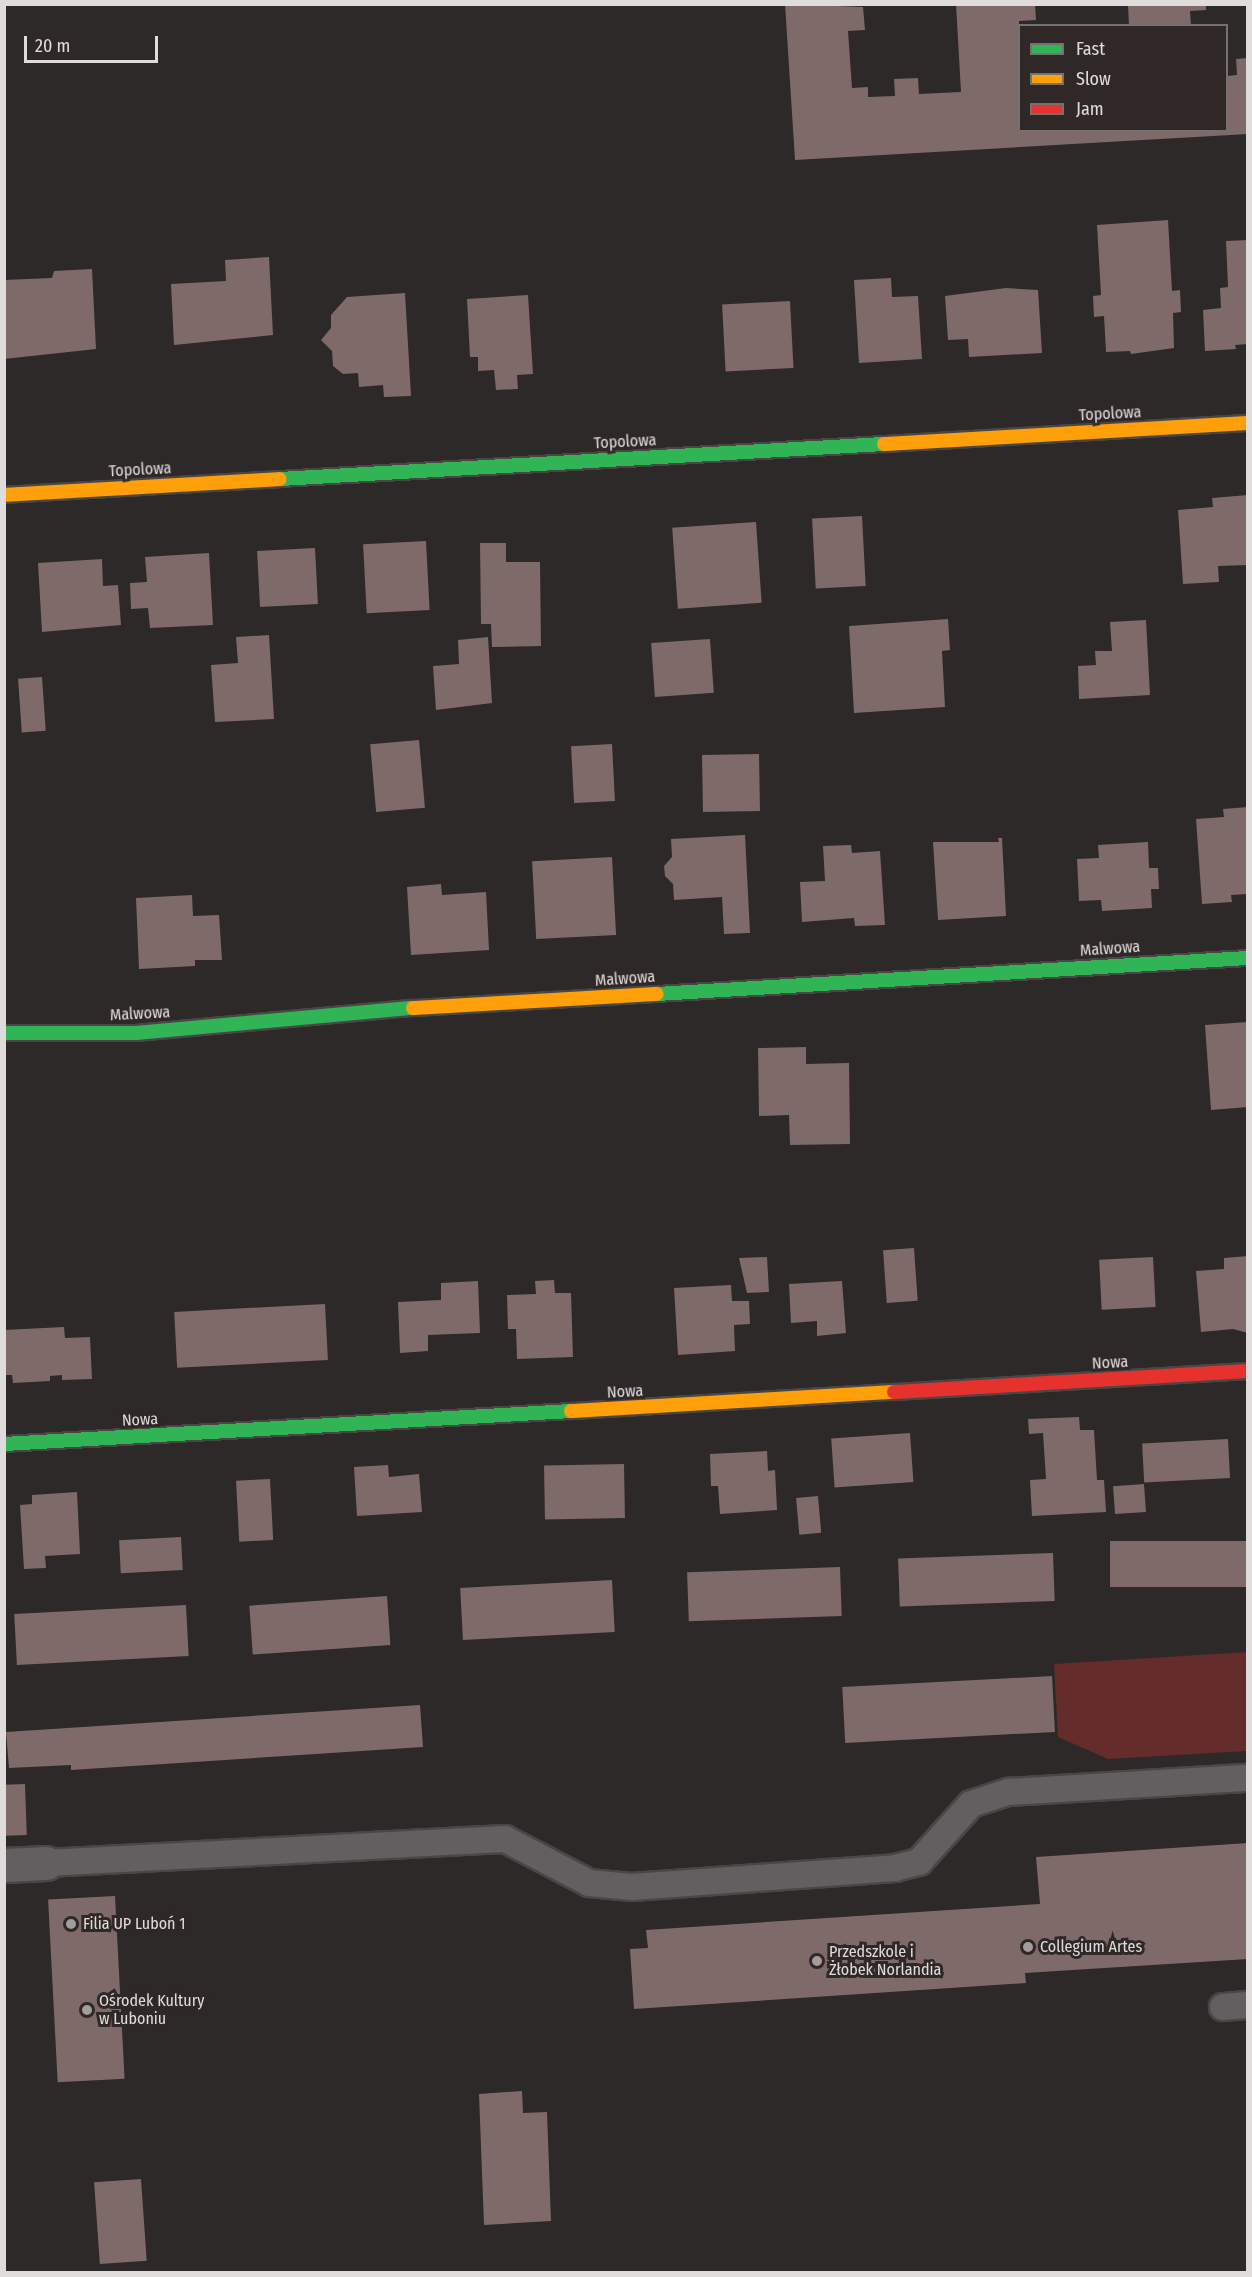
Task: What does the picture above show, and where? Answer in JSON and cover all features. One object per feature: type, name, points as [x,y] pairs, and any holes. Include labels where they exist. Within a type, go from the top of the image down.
[{"type":"street","name":"Topolowa","points":[[4,495],[1248,423]]},
{"type":"street","name":"Malwowa","points":[[4,1033],[136,1033],[365,1011],[1248,958]]},
{"type":"street","name":"Nowa","points":[[4,1444],[1248,1371]]},
{"type":"street","points":[[4,1865],[46,1863]]},
{"type":"lane","points":[[46,1863],[505,1839],[589,1883],[632,1887],[895,1868],[919,1862],[971,1804],[1009,1792],[1248,1778]]},
{"type":"shaded area","points":[[1247,1652],[1247,1751],[1108,1759],[1058,1737],[1054,1664]]},
{"type":"building","points":[[785,4],[863,7],[865,30],[848,31],[852,88],[868,87],[868,97],[895,96],[894,79],[918,78],[919,94],[961,92],[956,4],[1035,4],[1036,20],[1019,21],[1018,24],[1018,132],[1228,132],[1228,76],[1237,75],[1236,59],[1248,58],[1248,134],[795,160]]},
{"type":"building","points":[[1128,5],[1206,5],[1206,10],[1190,11],[1191,24],[1129,24]]},
{"type":"building","points":[[1168,220],[1172,291],[1180,290],[1181,312],[1173,313],[1174,348],[1131,354],[1130,351],[1106,352],[1104,316],[1094,317],[1093,296],[1101,295],[1097,225]]},
{"type":"building","points":[[1248,240],[1248,344],[1235,345],[1236,349],[1205,351],[1203,310],[1221,308],[1220,288],[1228,287],[1226,241]]},
{"type":"building","points":[[269,257],[273,335],[174,345],[171,284],[226,281],[225,260]]},
{"type":"building","points":[[92,269],[96,349],[4,359],[4,280],[52,278],[54,271]]},
{"type":"building","points":[[891,278],[892,297],[918,296],[922,359],[859,363],[854,280]]},
{"type":"building","points":[[1006,288],[1038,290],[1042,353],[969,357],[968,339],[948,340],[945,296]]},
{"type":"building","points":[[405,293],[411,396],[384,397],[383,385],[359,387],[358,373],[343,374],[333,366],[332,351],[321,340],[331,328],[331,315],[347,297]]},
{"type":"building","points":[[528,295],[533,374],[517,375],[518,389],[496,390],[494,370],[478,371],[478,357],[470,357],[467,299]]},
{"type":"building","points":[[790,301],[794,368],[726,371],[722,305]]},
{"type":"building","points":[[1248,495],[1248,565],[1218,566],[1219,582],[1183,584],[1178,510],[1213,507],[1212,498]]},
{"type":"building","points":[[862,516],[866,586],[816,589],[812,519]]},
{"type":"building","points":[[756,522],[762,603],[678,609],[672,528]]},
{"type":"building","points":[[426,541],[430,610],[367,613],[363,544]]},
{"type":"building","points":[[480,543],[506,543],[506,562],[540,562],[541,646],[492,647],[491,624],[481,624]]},
{"type":"building","points":[[315,548],[318,604],[260,607],[257,551]]},
{"type":"building","points":[[209,553],[213,625],[150,628],[148,608],[131,609],[130,583],[147,582],[145,557]]},
{"type":"building","points":[[102,559],[103,586],[118,585],[121,625],[42,632],[38,563]]},
{"type":"building","points":[[948,619],[950,650],[942,651],[945,707],[854,713],[849,626]]},
{"type":"building","points":[[1146,620],[1150,695],[1079,699],[1078,666],[1096,665],[1095,651],[1112,651],[1110,622]]},
{"type":"building","points":[[269,635],[274,719],[215,722],[211,665],[238,663],[236,637]]},
{"type":"building","points":[[488,637],[492,703],[436,710],[433,666],[459,664],[458,640]]},
{"type":"building","points":[[710,639],[714,693],[655,697],[651,643]]},
{"type":"building","points":[[42,677],[46,731],[22,733],[18,679]]},
{"type":"building","points":[[419,740],[425,808],[376,812],[370,744]]},
{"type":"building","points":[[612,744],[615,801],[574,803],[571,746]]},
{"type":"building","points":[[759,754],[760,811],[703,812],[702,755]]},
{"type":"building","points":[[1248,807],[1248,894],[1231,895],[1232,902],[1202,904],[1196,819],[1224,817],[1223,809]]},
{"type":"building","points":[[745,835],[750,933],[724,934],[722,897],[674,900],[673,884],[665,876],[664,866],[672,857],[671,839]]},
{"type":"building","points":[[998,838],[1002,838],[1006,916],[938,920],[933,842],[999,842]]},
{"type":"building","points":[[1148,842],[1149,868],[1158,868],[1159,889],[1151,889],[1152,908],[1102,911],[1101,900],[1079,901],[1077,859],[1099,858],[1098,845]]},
{"type":"building","points":[[851,845],[852,853],[880,851],[885,925],[855,926],[854,918],[802,922],[800,882],[825,881],[823,846]]},
{"type":"building","points":[[612,857],[616,935],[536,939],[532,861]]},
{"type":"building","points":[[441,884],[442,895],[486,892],[489,950],[411,955],[407,887]]},
{"type":"building","points":[[192,895],[193,916],[219,915],[222,960],[195,960],[195,966],[139,969],[136,898]]},
{"type":"building","points":[[1248,1022],[1248,1107],[1211,1110],[1205,1025]]},
{"type":"building","points":[[806,1047],[806,1064],[849,1063],[850,1144],[790,1145],[789,1115],[759,1116],[758,1048]]},
{"type":"building","points":[[914,1248],[918,1301],[887,1303],[883,1250]]},
{"type":"building","points":[[1248,1256],[1248,1333],[1233,1329],[1201,1332],[1196,1271],[1224,1269],[1224,1258]]},
{"type":"building","points":[[767,1257],[769,1292],[747,1293],[739,1258]]},
{"type":"building","points":[[1153,1257],[1156,1307],[1102,1310],[1099,1260]]},
{"type":"building","points":[[554,1280],[555,1293],[571,1293],[573,1357],[517,1359],[516,1329],[508,1329],[507,1295],[536,1294],[535,1281]]},
{"type":"building","points":[[478,1281],[480,1333],[428,1335],[428,1351],[400,1353],[398,1302],[441,1300],[441,1283]]},
{"type":"building","points":[[842,1281],[846,1333],[817,1336],[817,1321],[791,1323],[789,1284]]},
{"type":"building","points":[[731,1285],[732,1301],[749,1301],[750,1324],[734,1325],[735,1351],[678,1355],[674,1288]]},
{"type":"building","points":[[325,1304],[328,1360],[177,1368],[174,1312]]},
{"type":"building","points":[[64,1327],[65,1338],[90,1337],[92,1379],[62,1380],[62,1375],[50,1376],[50,1381],[13,1383],[12,1375],[4,1375],[4,1330]]},
{"type":"building","points":[[1079,1417],[1080,1430],[1094,1430],[1097,1480],[1104,1480],[1106,1512],[1032,1516],[1030,1480],[1046,1479],[1043,1433],[1029,1434],[1028,1419]]},
{"type":"building","points":[[910,1433],[913,1482],[835,1487],[831,1439]]},
{"type":"building","points":[[1228,1439],[1230,1478],[1144,1482],[1142,1444]]},
{"type":"building","points":[[767,1451],[768,1471],[775,1470],[777,1510],[720,1514],[718,1486],[711,1486],[710,1454]]},
{"type":"building","points":[[624,1464],[625,1518],[545,1519],[544,1465]]},
{"type":"building","points":[[388,1465],[389,1477],[419,1474],[422,1512],[357,1516],[354,1467]]},
{"type":"building","points":[[270,1479],[273,1540],[239,1542],[236,1481]]},
{"type":"building","points":[[1144,1484],[1146,1512],[1115,1514],[1113,1486]]},
{"type":"building","points":[[77,1492],[80,1554],[45,1556],[46,1568],[24,1569],[20,1505],[32,1504],[32,1495]]},
{"type":"building","points":[[818,1496],[821,1533],[799,1535],[796,1498]]},
{"type":"building","points":[[181,1537],[183,1570],[121,1573],[119,1540]]},
{"type":"building","points":[[1110,1541],[1248,1541],[1248,1587],[1110,1587]]},
{"type":"building","points":[[1053,1553],[1055,1601],[900,1606],[898,1558]]},
{"type":"building","points":[[840,1567],[842,1616],[689,1621],[687,1572]]},
{"type":"building","points":[[612,1580],[615,1632],[463,1640],[460,1588]]},
{"type":"building","points":[[387,1596],[390,1645],[253,1655],[249,1606]]},
{"type":"building","points":[[186,1605],[189,1656],[17,1665],[14,1614]]},
{"type":"building","points":[[1052,1676],[1055,1732],[845,1743],[842,1687]]},
{"type":"building","points":[[420,1705],[423,1747],[71,1770],[71,1765],[9,1768],[6,1732]]},
{"type":"building","points":[[25,1784],[27,1835],[6,1836],[4,1785]]},
{"type":"building","points":[[1248,1843],[1248,1959],[1025,1973],[1026,1983],[634,2009],[630,1949],[648,1948],[646,1930],[1040,1904],[1036,1857]]},
{"type":"building","points":[[115,1896],[125,2079],[58,2082],[48,1900]]},
{"type":"building","points":[[522,2091],[523,2113],[547,2112],[551,2221],[484,2225],[479,2094]]},
{"type":"building","points":[[141,2179],[147,2261],[100,2264],[94,2182]]},
{"type":"traffic: fast","points":[[280,479],[884,444]]},
{"type":"traffic: fast","points":[[657,994],[1248,958]]},
{"type":"traffic: fast","points":[[4,1033],[136,1033],[413,1008]]},
{"type":"traffic: fast","points":[[4,1444],[571,1411]]},
{"type":"traffic: slow","points":[[884,444],[1248,423]]},
{"type":"traffic: slow","points":[[4,495],[280,479]]},
{"type":"traffic: slow","points":[[413,1008],[657,994]]},
{"type":"traffic: slow","points":[[571,1411],[894,1392]]},
{"type":"traffic: jam","points":[[894,1392],[1248,1371]]},
{"type":"place","name":"Filia UP Luboń 1","points":[[71,1924]]},
{"type":"place","name":"Collegium Artes","points":[[1028,1947]]},
{"type":"place","name":"Przedszkole i Żłobek Norlandia","points":[[817,1961]]},
{"type":"place","name":"Ośrodek Kultury w Luboniu","points":[[87,2010]]}]
